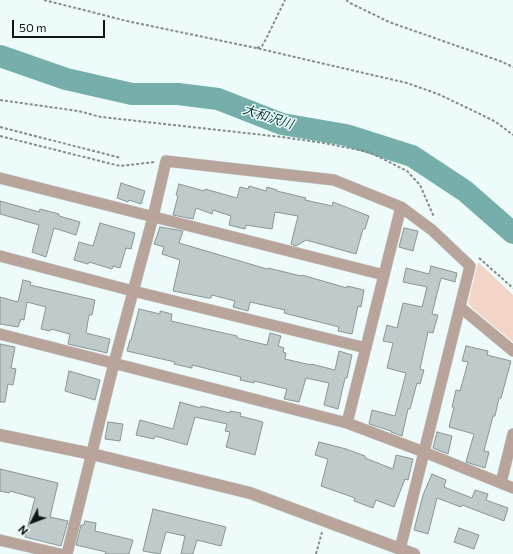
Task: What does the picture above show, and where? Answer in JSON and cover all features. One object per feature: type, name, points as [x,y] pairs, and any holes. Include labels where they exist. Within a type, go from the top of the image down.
[{"type":"street","points":[[67,554],[166,161],[334,180],[401,207],[432,230],[470,266],[399,552]]},
{"type":"street","points":[[0,178],[384,275]]},
{"type":"street","points":[[347,423],[401,207]]},
{"type":"street","points":[[0,256],[133,291],[366,348]]},
{"type":"street","points":[[460,307],[513,351]]},
{"type":"street","points":[[0,334],[347,423],[513,488]]},
{"type":"street","points":[[501,483],[513,434]]},
{"type":"street","points":[[0,435],[92,454],[250,493],[399,552],[414,554]]},
{"type":"street","points":[[0,540],[60,554]]},
{"type":"path","points":[[44,0],[127,21],[256,48],[407,83],[438,94],[478,113],[496,122],[513,135]]},
{"type":"path","points":[[256,48],[262,46],[285,0]]},
{"type":"path","points":[[346,0],[389,22],[500,61],[513,67]]},
{"type":"path","points":[[0,100],[78,111],[101,117],[282,137],[324,143],[369,152],[406,171],[420,184],[436,222]]},
{"type":"path","points":[[0,127],[121,158]]},
{"type":"path","points":[[0,136],[120,166],[166,161]]},
{"type":"path","points":[[479,258],[513,288]]},
{"type":"path","points":[[316,554],[322,531]]},
{"type":"shaded area","points":[[478,262],[513,295],[513,342],[473,309],[468,303]]},
{"type":"building","points":[[121,183],[145,191],[141,204],[129,200],[128,202],[117,198]]},
{"type":"building","points":[[179,184],[204,191],[205,189],[237,198],[240,187],[248,189],[249,186],[266,191],[267,187],[306,198],[305,200],[332,206],[333,202],[369,216],[365,229],[363,229],[356,254],[306,240],[296,246],[291,244],[298,216],[275,212],[272,229],[246,225],[245,229],[229,225],[231,216],[213,210],[212,214],[196,208],[193,219],[173,215],[178,196],[176,195]]},
{"type":"building","points":[[0,201],[39,212],[40,209],[80,222],[76,235],[54,228],[46,257],[32,252],[39,225],[0,214]]},
{"type":"building","points":[[100,223],[135,233],[131,249],[126,248],[120,268],[113,266],[112,269],[89,262],[88,264],[74,260],[79,242],[93,246]]},
{"type":"building","points":[[160,227],[183,231],[179,243],[267,269],[302,275],[347,288],[347,286],[364,290],[361,307],[358,306],[352,334],[338,331],[339,327],[284,313],[285,310],[250,302],[248,311],[233,307],[235,301],[212,295],[211,298],[208,298],[173,291],[180,260],[162,254],[164,247],[154,244]]},
{"type":"building","points":[[404,228],[418,231],[413,251],[399,247]]},
{"type":"building","points":[[431,266],[457,273],[455,282],[441,278],[432,314],[438,315],[433,333],[428,332],[420,369],[424,370],[420,384],[417,383],[410,409],[408,409],[402,436],[369,424],[372,410],[395,416],[406,373],[387,368],[393,343],[383,341],[387,325],[397,328],[403,303],[422,307],[427,287],[403,282],[406,268],[429,274]]},
{"type":"building","points":[[23,280],[31,282],[30,285],[95,300],[92,315],[89,315],[86,333],[110,339],[107,353],[68,344],[70,334],[51,329],[50,331],[41,329],[46,307],[27,302],[24,320],[21,319],[18,327],[0,324],[0,297],[18,302]]},
{"type":"building","points":[[139,309],[160,314],[160,311],[172,314],[171,321],[237,336],[237,338],[267,345],[270,333],[281,336],[278,346],[284,348],[283,352],[286,353],[285,359],[311,365],[335,370],[339,351],[352,355],[338,409],[324,405],[329,383],[306,378],[299,402],[284,399],[287,389],[254,381],[254,383],[240,380],[241,377],[192,365],[192,368],[174,364],[175,362],[127,351]]},
{"type":"building","points":[[0,344],[15,347],[11,368],[16,369],[13,385],[8,384],[5,402],[0,402]]},
{"type":"building","points":[[466,346],[488,351],[487,355],[511,361],[501,398],[499,398],[495,416],[493,416],[484,451],[489,452],[485,468],[466,462],[474,434],[449,427],[456,390],[460,391],[468,362],[462,361]]},
{"type":"building","points":[[69,371],[100,380],[95,400],[65,391]]},
{"type":"building","points":[[180,402],[201,408],[201,406],[230,413],[230,411],[241,413],[240,416],[263,422],[255,455],[226,447],[230,432],[225,431],[227,424],[195,417],[187,445],[155,436],[154,439],[136,435],[140,420],[173,429]]},
{"type":"building","points":[[108,422],[123,424],[120,441],[105,439]]},
{"type":"building","points":[[437,432],[452,436],[448,454],[433,448]]},
{"type":"building","points":[[319,442],[346,449],[393,469],[396,455],[413,459],[408,480],[405,479],[394,507],[376,500],[373,508],[354,501],[355,498],[321,486],[328,459],[315,455]]},
{"type":"building","points":[[0,469],[58,483],[50,517],[68,521],[61,546],[25,537],[35,498],[10,491],[9,493],[0,491]]},
{"type":"building","points":[[432,474],[446,480],[444,487],[472,498],[475,490],[488,494],[486,500],[508,508],[504,521],[462,505],[461,507],[437,498],[428,534],[414,530],[423,495]]},
{"type":"building","points":[[153,509],[226,527],[221,546],[197,540],[193,554],[181,554],[185,536],[166,532],[160,554],[143,551]]},
{"type":"building","points":[[85,521],[96,523],[95,531],[133,540],[129,554],[105,554],[106,552],[76,545],[81,525],[84,525]]},
{"type":"building","points":[[459,528],[479,535],[474,549],[454,542]]},
{"type":"waterway","name":"大和沢川","points":[[0,56],[66,79],[132,94],[178,94],[218,99],[282,124],[346,135],[412,156],[465,191],[513,233]]}]
